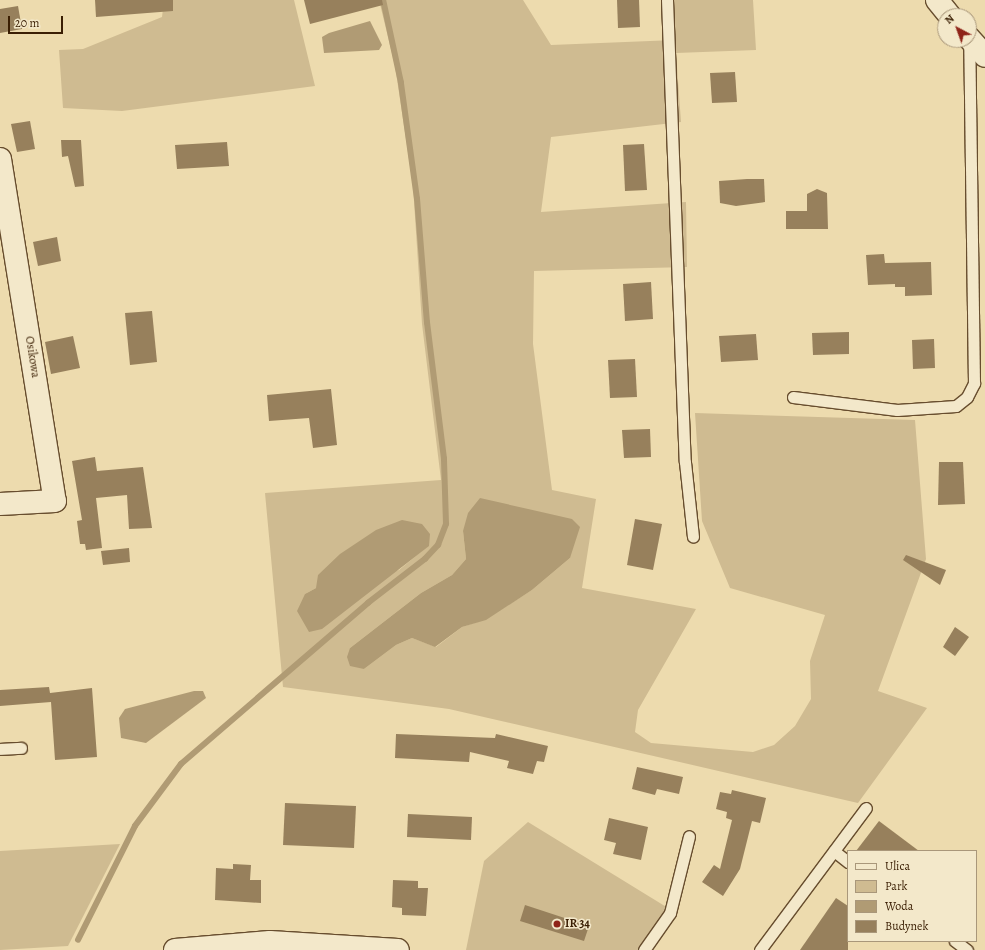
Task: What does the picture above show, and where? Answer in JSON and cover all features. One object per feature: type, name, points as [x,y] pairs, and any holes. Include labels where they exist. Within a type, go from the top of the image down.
[{"type":"street","points":[[937,0],[944,8]]},
{"type":"street","points":[[977,48],[985,56]]},
{"type":"street","name":"Osikowa","points":[[0,159],[55,501],[0,504]]},
{"type":"street","points":[[175,950],[270,942],[398,950]]},
{"type":"lane","points":[[667,0],[685,462],[693,537]]},
{"type":"lane","points":[[793,397],[898,410],[956,406],[968,397],[974,383],[969,48]]},
{"type":"lane","points":[[0,749],[21,748]]},
{"type":"lane","points":[[760,950],[866,808]]},
{"type":"lane","points":[[644,950],[670,913],[689,836]]},
{"type":"lane","points":[[834,851],[847,861]]},
{"type":"lane","points":[[956,942],[968,950]]},
{"type":"green space","points":[[164,0],[294,0],[315,86],[122,111],[63,108],[59,50],[83,49],[162,17]]},
{"type":"green space","points":[[379,0],[523,0],[551,45],[675,40],[673,0],[753,0],[756,50],[676,53],[681,122],[551,137],[541,212],[686,202],[687,267],[534,271],[533,344],[552,490],[596,499],[582,588],[696,609],[638,710],[635,732],[651,743],[753,752],[774,745],[795,726],[811,699],[810,661],[825,615],[730,588],[702,521],[695,413],[915,420],[926,559],[878,691],[927,708],[858,803],[449,709],[283,687],[265,493],[441,480],[422,324],[413,186],[395,66]],"holes":[[[463,531],[570,558],[532,590],[486,619],[462,627],[436,647],[412,638],[396,645],[364,669],[350,648],[421,593],[452,575],[466,559]],[[428,546],[399,570],[305,594],[316,588]]]},
{"type":"green space","points":[[528,822],[668,908],[638,950],[466,950],[484,861]]},
{"type":"green space","points":[[120,844],[68,946],[0,950],[0,851]]},
{"type":"water","points":[[370,21],[382,45],[379,50],[324,53],[322,37],[329,33]]},
{"type":"water","points":[[480,498],[572,519],[580,527],[570,558],[532,590],[486,620],[462,627],[435,647],[412,638],[396,645],[364,669],[350,666],[347,657],[350,648],[421,593],[452,575],[466,559],[463,531],[468,513]]},
{"type":"water","points":[[402,520],[422,524],[430,534],[429,546],[322,629],[309,632],[297,611],[305,594],[316,588],[318,575],[340,554],[376,530]]},
{"type":"water","points":[[194,691],[203,691],[206,698],[146,743],[121,738],[119,718],[125,709]]},
{"type":"building","points":[[95,0],[173,0],[173,11],[96,17]]},
{"type":"building","points":[[304,0],[382,0],[383,5],[310,24]]},
{"type":"building","points":[[617,0],[639,0],[640,27],[618,28]]},
{"type":"building","points":[[18,6],[22,29],[0,33],[0,9]]},
{"type":"building","points":[[735,72],[737,102],[712,103],[710,73]]},
{"type":"building","points":[[30,121],[35,149],[17,152],[11,124]]},
{"type":"building","points":[[61,140],[81,140],[84,186],[75,187],[68,156],[62,157]]},
{"type":"building","points":[[227,142],[229,166],[177,169],[175,145]]},
{"type":"building","points":[[644,144],[647,190],[625,191],[623,145]]},
{"type":"building","points":[[764,179],[765,202],[736,206],[720,203],[719,181]]},
{"type":"building","points":[[817,189],[827,193],[828,229],[786,229],[786,211],[807,211],[807,194]]},
{"type":"building","points":[[57,237],[61,261],[38,266],[33,242]]},
{"type":"building","points":[[884,254],[885,263],[931,262],[932,295],[905,296],[905,287],[895,287],[895,284],[868,285],[866,255]]},
{"type":"building","points":[[651,282],[653,319],[625,321],[623,284]]},
{"type":"building","points":[[152,311],[157,362],[130,365],[125,313]]},
{"type":"building","points":[[849,332],[849,354],[813,355],[812,333]]},
{"type":"building","points":[[756,334],[758,360],[721,362],[719,336]]},
{"type":"building","points":[[73,336],[80,368],[51,374],[45,342]]},
{"type":"building","points":[[934,339],[935,368],[913,369],[912,340]]},
{"type":"building","points":[[635,359],[637,397],[610,398],[608,360]]},
{"type":"building","points":[[331,389],[337,445],[313,448],[309,418],[269,421],[267,395]]},
{"type":"building","points":[[650,429],[651,457],[624,458],[622,430]]},
{"type":"building","points":[[95,457],[97,471],[143,467],[152,528],[129,529],[127,495],[96,498],[102,548],[86,550],[85,544],[80,544],[77,521],[82,520],[72,461]]},
{"type":"building","points":[[939,462],[963,462],[965,504],[938,505]]},
{"type":"building","points":[[635,519],[662,524],[653,570],[627,565]]},
{"type":"building","points":[[129,548],[130,562],[103,565],[101,551]]},
{"type":"building","points":[[906,555],[946,570],[940,585],[903,560]]},
{"type":"building","points":[[955,627],[969,637],[955,656],[943,647]]},
{"type":"building","points":[[49,687],[50,693],[92,688],[97,757],[55,760],[51,702],[0,706],[0,690]]},
{"type":"building","points":[[396,734],[495,738],[496,734],[548,746],[544,762],[537,761],[533,774],[507,768],[509,761],[470,752],[469,762],[395,758]]},
{"type":"building","points":[[637,767],[683,777],[679,794],[657,789],[655,795],[632,789]]},
{"type":"building","points":[[732,790],[766,798],[760,823],[752,821],[740,869],[723,896],[702,882],[714,865],[720,869],[732,820],[726,818],[727,812],[716,809],[720,792],[731,794]]},
{"type":"building","points":[[285,803],[356,806],[354,848],[283,845]]},
{"type":"building","points":[[408,814],[472,817],[471,840],[407,837]]},
{"type":"building","points":[[609,818],[648,827],[641,860],[613,854],[616,843],[604,840]]},
{"type":"building","points":[[879,821],[918,850],[857,850]]},
{"type":"building","points":[[233,864],[251,865],[250,880],[261,880],[261,903],[215,900],[216,868],[233,869]]},
{"type":"building","points":[[393,880],[418,881],[418,888],[428,888],[426,916],[402,915],[402,908],[392,907]]},
{"type":"building","points":[[836,898],[847,905],[848,950],[800,950]]},
{"type":"building","name":"IR 34","points":[[525,905],[589,926],[584,941],[520,921]]},
{"type":"waterway","points":[[78,940],[135,826],[181,764],[368,603],[425,559],[438,545],[446,524],[444,459],[427,323],[417,199],[401,83],[383,0]]},
{"type":"place","name":"IR 34","points":[[557,924]]}]
